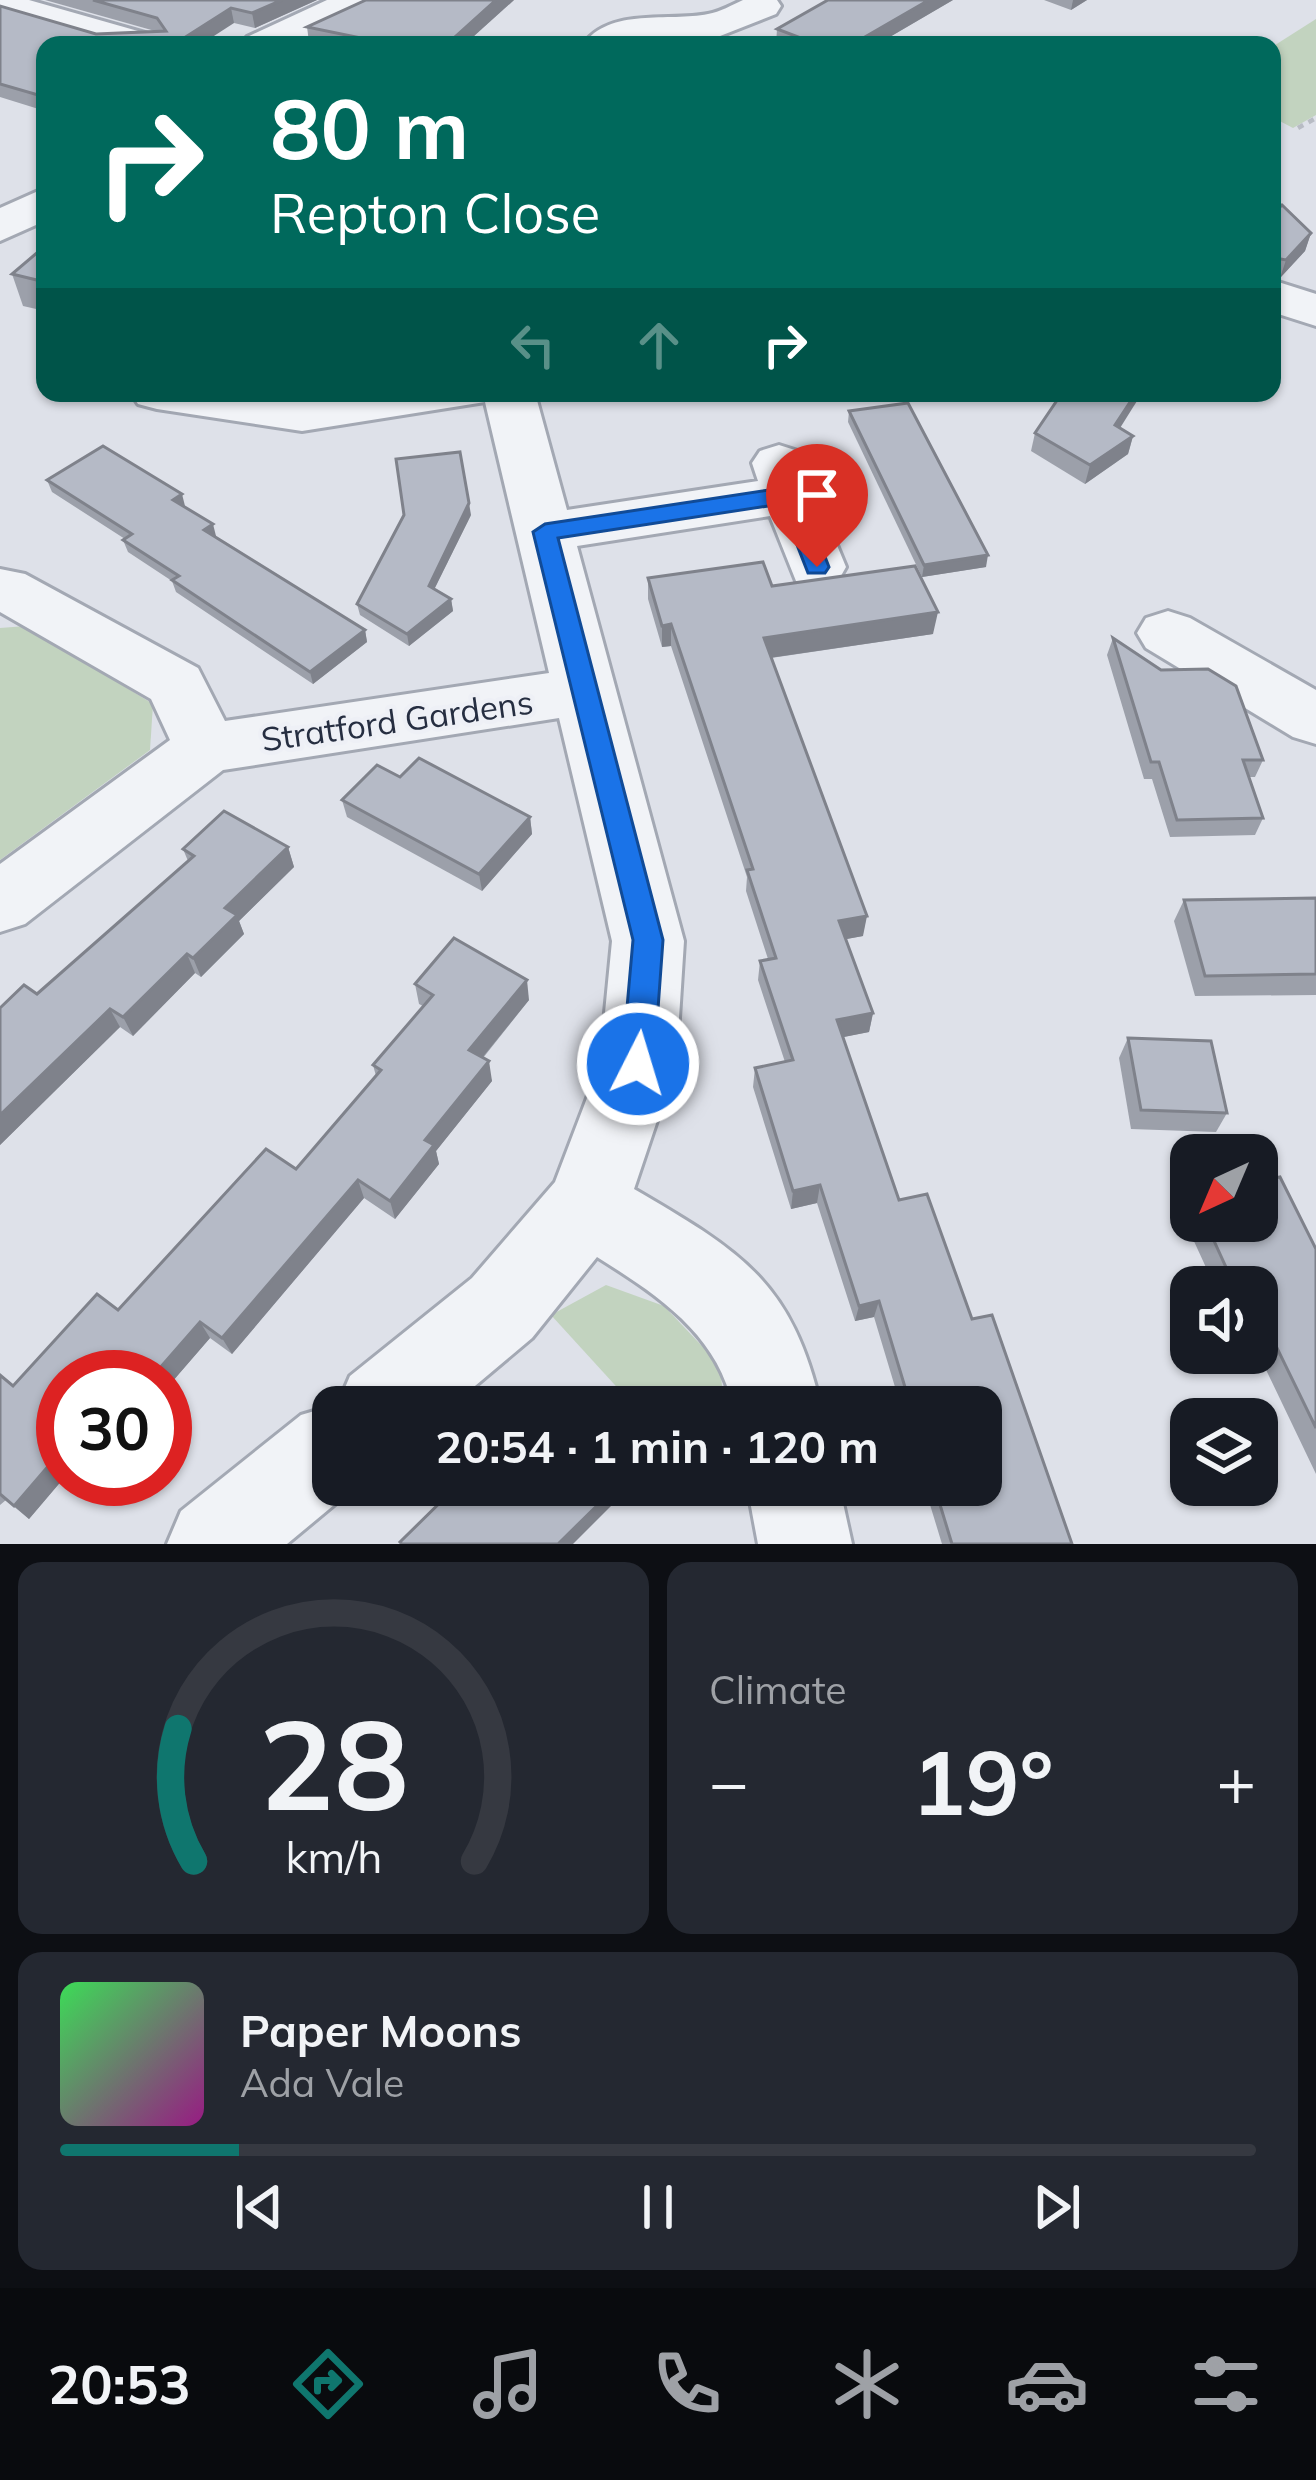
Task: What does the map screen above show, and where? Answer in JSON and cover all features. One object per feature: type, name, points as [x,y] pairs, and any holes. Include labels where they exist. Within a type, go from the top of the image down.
[{"type":"street","points":[[280,36],[358,0]]},
{"type":"street","points":[[0,4],[113,36]]},
{"type":"street","points":[[626,36],[647,28],[715,26],[762,6]]},
{"type":"street","points":[[0,227],[36,207]]},
{"type":"street","points":[[1281,298],[1316,311]]},
{"type":"street","points":[[216,402],[302,415],[398,402]]},
{"type":"street","points":[[407,1386],[502,1308],[587,1206],[638,1064],[648,940],[511,402]]},
{"type":"street","points":[[545,532],[784,479],[817,567]]},
{"type":"street","points":[[16,579],[176,684],[206,748]]},
{"type":"street","points":[[1168,633],[1308,720],[1316,720]]},
{"type":"street","name":"Stratford Gardens","points":[[0,902],[206,748],[587,691]]},
{"type":"street","points":[[587,1206],[698,1274],[765,1352],[772,1386]]},
{"type":"street","points":[[214,1544],[312,1464]]},
{"type":"street","points":[[797,1506],[805,1544]]},
{"type":"path","points":[[1298,128],[1316,118]]},
{"type":"green space","points":[[1316,19],[1316,115],[1293,128],[1281,122],[1281,41]]},
{"type":"green space","points":[[26,626],[153,704],[150,750],[0,860],[0,628]]},
{"type":"green space","points":[[606,1285],[664,1306],[720,1365],[722,1386],[616,1386],[551,1315]]},
{"type":"building","points":[[93,0],[282,0],[252,13],[231,8],[187,36],[36,36],[36,94],[0,84],[0,6],[96,34],[166,31],[157,18]]},
{"type":"building","points":[[366,0],[496,0],[456,36],[351,36],[307,27]]},
{"type":"building","points":[[828,0],[929,0],[867,36],[795,36],[777,29]]},
{"type":"building","points":[[1281,206],[1311,233],[1286,260],[1281,259]]},
{"type":"building","points":[[36,254],[36,280],[12,274]]},
{"type":"building","points":[[1056,402],[1130,402],[1115,425],[1133,436],[1090,465],[1035,433]]},
{"type":"building","points":[[908,403],[988,555],[924,565],[849,411]]},
{"type":"building","points":[[103,446],[182,494],[173,500],[213,524],[204,530],[365,630],[310,672],[172,580],[179,576],[123,540],[132,534],[47,480]]},
{"type":"building","points":[[460,452],[469,503],[429,586],[451,599],[407,634],[357,604],[404,515],[396,459]]},
{"type":"building","points":[[763,562],[772,586],[915,566],[938,612],[764,638],[867,916],[839,921],[873,1013],[837,1020],[899,1200],[927,1194],[972,1319],[992,1315],[1072,1544],[952,1544],[940,1506],[1002,1506],[1002,1386],[905,1386],[879,1301],[859,1306],[820,1185],[793,1191],[755,1068],[793,1060],[760,961],[776,958],[747,870],[753,869],[671,624],[662,626],[648,578]]},
{"type":"building","points":[[1113,638],[1161,670],[1208,669],[1236,686],[1263,760],[1243,760],[1263,818],[1177,820],[1159,762],[1151,762]]},
{"type":"building","points":[[419,758],[530,817],[479,874],[342,800],[377,765],[400,777]]},
{"type":"building","points":[[224,811],[288,847],[225,908],[237,915],[193,958],[187,954],[123,1017],[110,1009],[0,1115],[0,1008],[24,985],[37,994],[194,856],[183,849]]},
{"type":"building","points":[[1316,898],[1316,974],[1205,976],[1184,900]]},
{"type":"building","points":[[454,938],[527,980],[469,1050],[489,1061],[425,1140],[434,1145],[390,1201],[358,1180],[222,1338],[200,1322],[176,1350],[46,1350],[97,1294],[118,1310],[266,1149],[296,1169],[381,1070],[373,1065],[433,995],[415,984]]},
{"type":"building","points":[[1128,1038],[1211,1041],[1227,1113],[1141,1110]]},
{"type":"building","points":[[1278,1177],[1316,1249],[1316,1428],[1278,1350],[1278,1266],[1225,1266],[1215,1242],[1278,1242]]},
{"type":"building","points":[[36,1361],[36,1480],[14,1506],[0,1494],[0,1375],[13,1386]]},
{"type":"building","points":[[437,1506],[597,1506],[558,1544],[400,1542]]},
{"type":"route","points":[[638,1064],[648,940],[545,532],[789,495],[817,567]]}]
